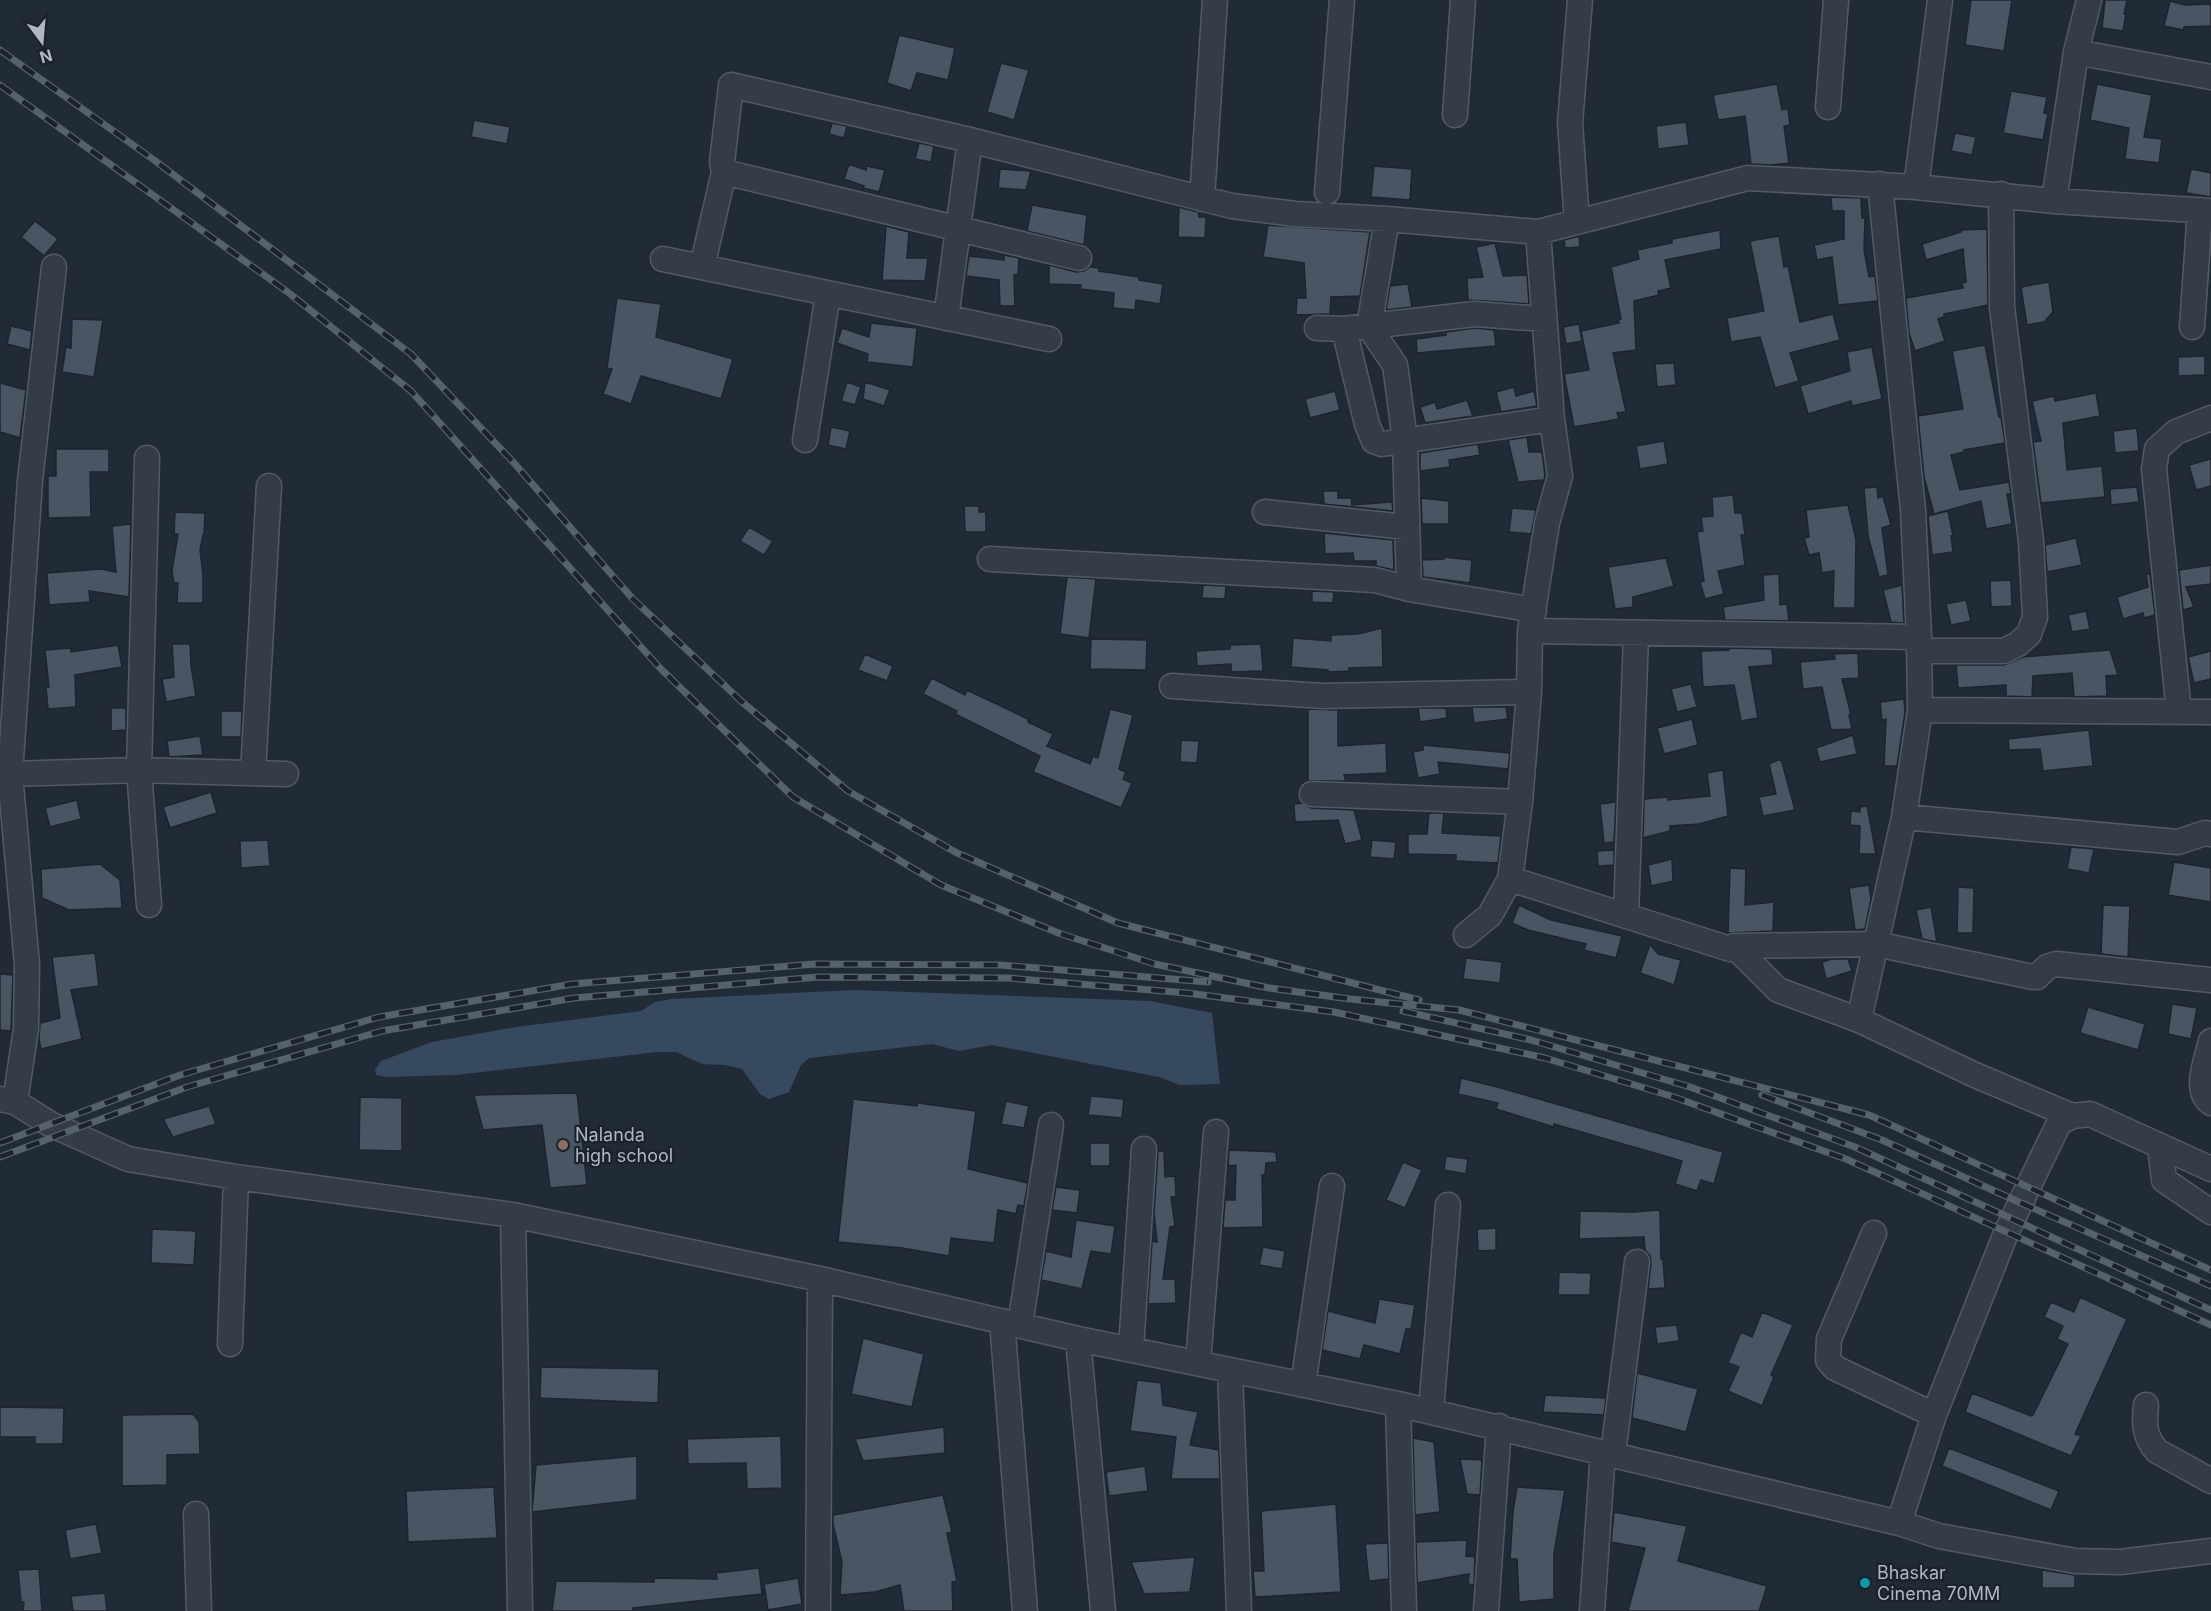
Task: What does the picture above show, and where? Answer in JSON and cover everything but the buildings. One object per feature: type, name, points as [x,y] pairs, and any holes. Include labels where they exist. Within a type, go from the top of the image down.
[{"type":"street","points":[[1202,199],[1215,0]]},
{"type":"street","points":[[1327,192],[1342,0]]},
{"type":"street","points":[[1455,115],[1463,0]]},
{"type":"street","points":[[1577,222],[1570,123],[1580,0]]},
{"type":"street","points":[[1828,107],[1836,0]]},
{"type":"street","points":[[1916,187],[1940,0]]},
{"type":"street","points":[[2054,201],[2076,52],[2088,0]]},
{"type":"street","points":[[2076,52],[2211,77]]},
{"type":"street","points":[[702,267],[724,172],[722,162],[731,86],[970,140],[1232,206],[1295,214],[1387,219],[1538,232],[1748,178],[1880,184],[2001,194],[2054,201],[2206,211],[2192,327]]},
{"type":"street","points":[[946,318],[970,140]]},
{"type":"street","points":[[724,172],[1079,258]]},
{"type":"street","points":[[1859,1020],[1904,817],[1920,710],[1913,510],[1880,184]]},
{"type":"street","points":[[990,559],[1374,580],[1532,621],[1636,634],[1919,644],[2004,651],[2018,644],[2029,634],[2035,617],[2031,541],[2002,307],[2001,194]]},
{"type":"street","points":[[1387,219],[1369,327],[1395,365],[1405,440],[1408,589]]},
{"type":"street","points":[[1466,934],[1490,915],[1510,879],[1520,802],[1532,621],[1547,523],[1560,476],[1552,419],[1538,232]]},
{"type":"street","points":[[663,259],[1049,339]]},
{"type":"street","points":[[54,267],[30,481],[10,774],[27,965],[26,1029],[8,1100],[50,1124],[128,1159],[236,1177],[513,1215],[820,1279],[1078,1339],[1499,1426],[1899,1523],[1939,1536],[2075,1562],[2120,1562],[2211,1551]]},
{"type":"street","points":[[805,440],[828,294]]},
{"type":"street","points":[[1317,328],[1369,327],[1475,314],[1544,319]]},
{"type":"street","points":[[1344,329],[1367,424],[1374,441],[1382,444],[1552,419]]},
{"type":"street","points":[[2179,712],[2154,469],[2157,449],[2176,432],[2211,418]]},
{"type":"street","points":[[147,458],[139,770],[149,905]]},
{"type":"street","points":[[253,773],[269,486]]},
{"type":"street","points":[[1265,512],[1406,528]]},
{"type":"street","points":[[1626,916],[1636,634]]},
{"type":"street","points":[[1172,686],[1322,696],[1529,692]]},
{"type":"street","points":[[1920,710],[2211,712]]},
{"type":"street","points":[[10,774],[139,770],[286,774]]},
{"type":"street","points":[[1312,794],[1520,802]]},
{"type":"street","points":[[1904,817],[2178,842],[2205,833],[2211,834]]},
{"type":"street","points":[[1510,879],[1730,949],[1734,946],[1876,944],[2032,977],[2037,977],[2048,967],[2056,964],[2211,980]]},
{"type":"street","points":[[1734,946],[1778,990],[1859,1020],[1975,1075],[2072,1116]]},
{"type":"street","points":[[2211,1041],[2202,1089],[2211,1103]]},
{"type":"street","points":[[1899,1523],[1934,1415],[2006,1233],[2059,1123],[2072,1116],[2090,1114],[2211,1169]]},
{"type":"street","points":[[1025,1611],[1011,1323],[1051,1125]]},
{"type":"street","points":[[1198,1363],[1216,1132]]},
{"type":"street","points":[[2160,1147],[2164,1180],[2211,1212]]},
{"type":"street","points":[[1131,1349],[1144,1149]]},
{"type":"street","points":[[230,1344],[236,1177]]},
{"type":"street","points":[[1303,1384],[1332,1186]]},
{"type":"street","points":[[1431,1411],[1448,1205]]},
{"type":"street","points":[[513,1215],[520,1611]]},
{"type":"street","points":[[1874,1233],[1829,1339],[1828,1360],[1835,1368],[1934,1415]]},
{"type":"street","points":[[1592,1611],[1608,1453],[1637,1262]]},
{"type":"street","points":[[818,1611],[820,1279]]},
{"type":"street","points":[[1078,1339],[1103,1611]]},
{"type":"street","points":[[1230,1370],[1239,1611]]},
{"type":"street","points":[[1398,1404],[1404,1611]]},
{"type":"street","points":[[2146,1405],[2144,1420],[2150,1444],[2157,1451],[2211,1481]]},
{"type":"street","points":[[1486,1611],[1499,1426]]},
{"type":"street","points":[[196,1514],[199,1611]]},
{"type":"water","points":[[854,990],[1150,1001],[1212,1013],[1220,1084],[1180,1085],[1159,1077],[992,1045],[959,1051],[932,1044],[809,1058],[801,1065],[789,1092],[769,1099],[760,1094],[742,1069],[725,1065],[702,1064],[676,1052],[657,1052],[456,1075],[386,1077],[376,1075],[375,1070],[381,1061],[432,1042],[516,1027],[641,1011],[655,1002],[671,999]]},
{"type":"railway","points":[[0,50],[154,160],[411,354],[514,463],[632,598],[741,701],[848,791],[957,853],[1118,923],[1419,1000]]},
{"type":"railway","points":[[0,85],[289,293],[411,391],[659,667],[793,797],[941,885],[1061,934],[1155,964],[1269,988],[1459,1010],[1869,1115],[2211,1270]]},
{"type":"railway","points":[[0,1143],[180,1075],[379,1017],[572,984],[815,964],[1000,965],[1208,982]]},
{"type":"railway","points":[[0,1157],[187,1087],[382,1031],[574,998],[818,977],[1008,978],[1187,993],[1334,1012],[1545,1058],[1671,1096],[1846,1159],[2211,1325]]},
{"type":"railway","points":[[1403,1011],[1531,1040],[1690,1087],[1855,1147],[2211,1310]]},
{"type":"railway","points":[[1762,1095],[1882,1140],[2211,1286]]},
{"type":"place","name":"Nalanda high school","points":[[563,1145]]},
{"type":"place","name":"Bhaskar Cinema 70MM","points":[[1865,1583]]}]
